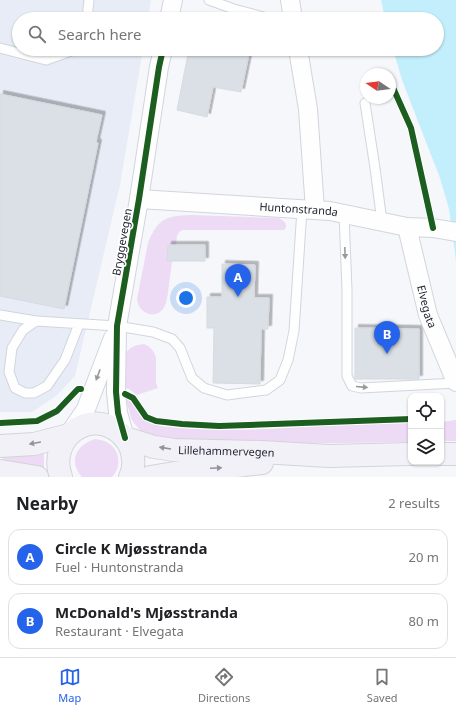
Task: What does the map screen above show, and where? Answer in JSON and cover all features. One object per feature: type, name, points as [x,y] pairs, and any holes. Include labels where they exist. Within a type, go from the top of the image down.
[{"type":"highway","points":[[0,446],[34,444],[68,435],[87,425],[98,424],[108,426],[125,438],[131,449],[134,461],[132,474],[130,477]]},
{"type":"highway","points":[[61,477],[58,470],[59,451],[68,435]]},
{"type":"highway","name":"Lillehammervegen","points":[[125,438],[154,447],[174,450],[261,452],[330,456],[408,454]]},
{"type":"highway","points":[[444,454],[456,454]]},
{"type":"highway","name":"Lillehammervegen","points":[[150,477],[199,469],[330,456]]},
{"type":"highway","points":[[0,471],[37,477]]},
{"type":"street","points":[[170,12],[173,0]]},
{"type":"street","points":[[290,0],[292,12]]},
{"type":"street","name":"Bryggevegen","points":[[125,438],[118,413],[116,392],[117,326],[140,199],[162,56]]},
{"type":"street","points":[[299,56],[308,108],[308,210]]},
{"type":"street","name":"Huntonstranda","points":[[140,199],[330,211],[407,227],[450,231]]},
{"type":"street","name":"Elvegata","points":[[407,227],[428,315],[456,383]]},
{"type":"street","name":"Bryggevegen","points":[[68,435],[86,409],[117,326]]},
{"type":"lane","points":[[88,12],[89,0]]},
{"type":"lane","points":[[209,0],[245,12]]},
{"type":"lane","points":[[0,48],[12,51]]},
{"type":"lane","points":[[31,56],[46,60],[57,56]]},
{"type":"lane","points":[[365,104],[382,222]]},
{"type":"lane","points":[[0,315],[36,321],[117,326],[153,332],[172,339],[180,348],[192,378],[204,388],[227,394],[266,390],[280,380],[288,360],[294,331],[308,210]]},
{"type":"lane","points":[[344,214],[347,290],[347,376],[352,386],[361,388],[456,383]]},
{"type":"lane","points":[[36,321],[23,330],[12,348],[9,372],[15,388],[25,394],[34,393],[47,386],[65,360],[79,324]]},
{"type":"shaded area","points":[[0,0],[151,0],[149,12],[12,12],[12,56],[142,56],[120,185],[75,376],[56,396],[32,412],[0,412]]},
{"type":"shaded area","points":[[191,215],[278,218],[284,221],[286,226],[284,230],[180,231],[177,236],[176,245],[168,246],[167,261],[172,261],[166,304],[158,313],[149,314],[141,309],[138,305],[137,299],[148,243],[159,223],[175,216]]},
{"type":"shaded area","points":[[144,344],[149,346],[156,358],[156,383],[158,388],[137,395],[125,388],[125,354],[133,347]]},
{"type":"shaded area","points":[[126,399],[133,404],[144,420],[160,426],[247,430],[334,425],[408,423],[408,442],[212,445],[149,437],[140,430],[131,418]]},
{"type":"shaded area","points":[[456,420],[456,441],[444,441],[444,422]]},
{"type":"shaded area","points":[[95,439],[108,443],[117,454],[118,464],[112,477],[82,477],[75,465],[76,454],[79,449],[83,445]]},
{"type":"shaded area","points":[[42,452],[44,454],[43,468],[3,463],[3,457]]},
{"type":"water","points":[[381,0],[456,0],[456,261],[449,209],[440,178],[402,80],[395,56],[444,56],[444,12],[384,12]]},
{"type":"building","points":[[188,56],[249,56],[241,92],[213,87],[207,117],[177,110]]},
{"type":"building","points":[[0,94],[102,115],[96,142],[98,143],[64,309],[0,296]]},
{"type":"building","points":[[168,245],[205,245],[205,261],[167,261]]},
{"type":"building","points":[[222,264],[255,265],[254,298],[269,298],[268,329],[261,329],[260,384],[213,383],[214,328],[207,328],[207,297],[222,297]]},
{"type":"building","points":[[355,328],[419,329],[419,379],[355,379]]},
{"type":"cycle path","points":[[125,438],[118,413],[116,392],[117,326],[161,56]]},
{"type":"cycle path","points":[[396,94],[411,128],[433,228]]},
{"type":"cycle path","points":[[0,423],[37,421],[57,411],[78,389],[81,389]]},
{"type":"cycle path","points":[[125,394],[133,398],[146,417],[156,421],[182,424],[219,426],[408,419]]},
{"type":"place","name":"Circle K Mjøsstranda","points":[[238,297]]},
{"type":"place","name":"McDonald's Mjøsstranda","points":[[387,354]]}]
